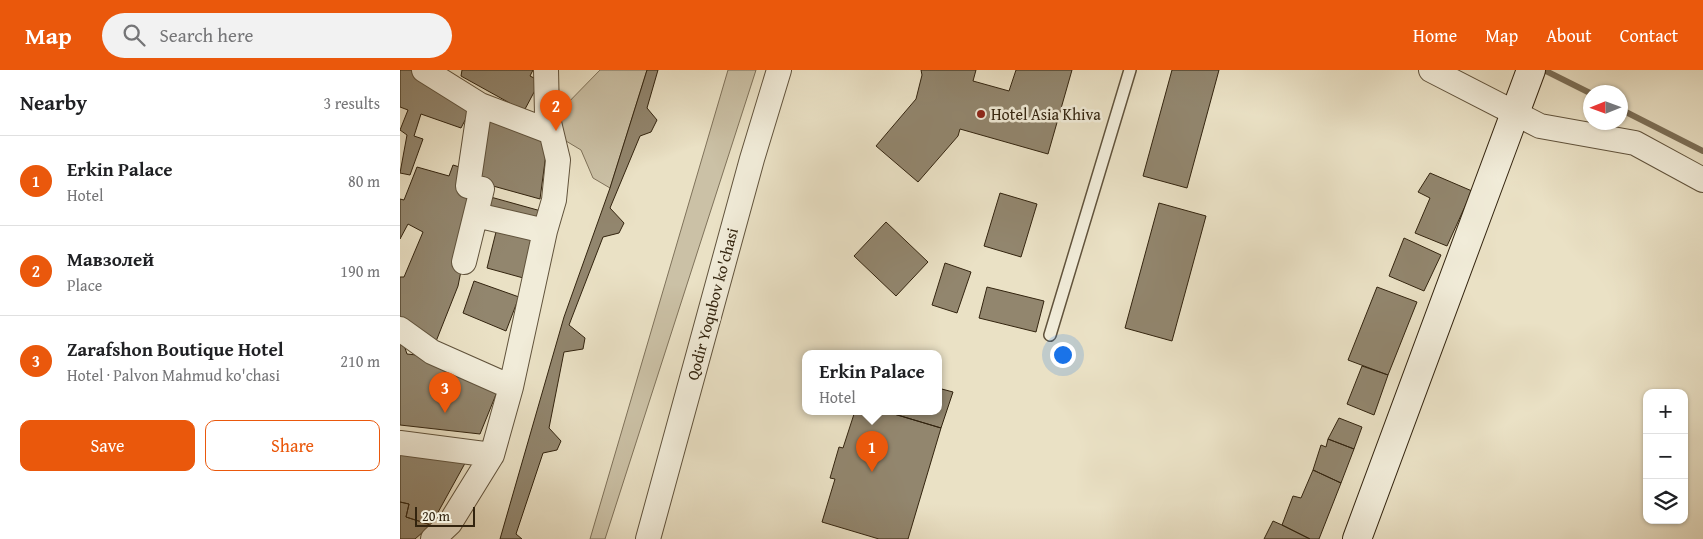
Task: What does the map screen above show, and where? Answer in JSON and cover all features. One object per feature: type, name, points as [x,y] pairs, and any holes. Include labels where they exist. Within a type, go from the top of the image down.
[{"type":"main road","points":[[1357,539],[1523,92]]},
{"type":"street","points":[[424,70],[480,105],[551,132]]},
{"type":"street","points":[[433,539],[450,523],[492,455],[511,387],[545,231],[554,200],[558,160],[548,114],[546,70]]},
{"type":"street","name":"Qodir Yoqubov ko'chasi","points":[[648,539],[752,159],[779,70]]},
{"type":"street","points":[[1431,70],[1523,92],[1540,126],[1635,143],[1703,180]]},
{"type":"street","points":[[464,262],[482,189],[468,186],[480,105]]},
{"type":"street","points":[[476,215],[545,231]]},
{"type":"street","points":[[400,329],[432,352],[511,387]]},
{"type":"street","points":[[400,443],[492,455]]},
{"type":"lane","points":[[1050,335],[1130,70]]},
{"type":"shaded area","points":[[600,70],[647,70],[610,188],[593,178],[581,150],[551,132],[558,113]]},
{"type":"shaded area","points":[[728,70],[756,70],[605,539],[590,539]]},
{"type":"building","points":[[400,70],[417,70],[473,105],[461,128],[421,114],[414,136],[423,139],[410,175],[400,173],[407,135],[400,130],[408,110],[400,107]]},
{"type":"building","points":[[462,70],[533,70],[530,76],[540,81],[524,111],[461,76]]},
{"type":"building","points":[[647,70],[658,70],[647,108],[657,120],[651,132],[640,136],[610,208],[624,223],[619,233],[603,237],[569,325],[585,338],[583,349],[564,352],[549,428],[561,441],[557,450],[543,453],[516,534],[522,539],[500,539],[564,317],[610,188]]},
{"type":"building","name":"Hotel Asia Khiva","points":[[921,70],[976,70],[973,81],[1009,91],[1016,70],[1072,70],[1048,154],[960,129],[958,136],[918,182],[876,146],[916,99],[922,75]]},
{"type":"building","points":[[1172,70],[1219,70],[1187,188],[1143,176]]},
{"type":"building","points":[[484,117],[548,139],[540,199],[475,181]]},
{"type":"building","points":[[453,165],[466,169],[476,196],[458,286],[433,349],[400,319],[400,277],[404,277],[423,232],[408,224],[400,239],[400,199],[404,200],[417,167],[449,176]]},
{"type":"building","points":[[1430,173],[1472,191],[1447,246],[1415,233],[1430,198],[1418,192]]},
{"type":"building","points":[[1000,193],[1037,204],[1021,257],[984,246]]},
{"type":"building","points":[[487,196],[541,211],[537,222],[484,207]]},
{"type":"building","points":[[1159,203],[1206,216],[1172,341],[1125,328]]},
{"type":"building","points":[[886,222],[928,262],[896,296],[854,256]]},
{"type":"building","points":[[498,224],[538,235],[527,279],[487,268]]},
{"type":"building","points":[[1404,238],[1441,255],[1424,291],[1389,276]]},
{"type":"building","points":[[945,263],[971,272],[957,313],[932,305]]},
{"type":"building","points":[[474,281],[519,297],[506,331],[463,313]]},
{"type":"building","points":[[987,287],[1044,301],[1036,332],[979,318]]},
{"type":"building","points":[[1377,287],[1417,302],[1388,375],[1348,360]]},
{"type":"building","points":[[400,333],[407,354],[435,357],[499,387],[480,434],[400,425]]},
{"type":"building","points":[[1362,366],[1388,375],[1374,415],[1347,404]]},
{"type":"building","points":[[942,389],[953,392],[941,428],[897,415],[942,415]]},
{"type":"building","points":[[854,415],[897,415],[941,428],[908,539],[879,539],[822,522],[835,479],[830,478],[839,447],[843,448]]},
{"type":"building","points":[[1339,418],[1362,427],[1354,449],[1328,439]]},
{"type":"building","points":[[1328,439],[1354,449],[1341,483],[1313,470],[1321,445],[1326,447]]},
{"type":"building","points":[[400,449],[469,456],[431,525],[406,517],[409,504],[400,502]]},
{"type":"building","points":[[1313,470],[1341,483],[1319,539],[1310,539],[1282,525],[1293,496],[1301,498]]},
{"type":"building","points":[[400,502],[409,504],[406,517],[431,525],[415,539],[400,539]]},
{"type":"building","points":[[1273,521],[1282,525],[1310,539],[1264,539]]},
{"type":"waterway","points":[[1544,70],[1583,90]]},
{"type":"waterway","points":[[1628,113],[1703,151]]},
{"type":"place","name":"Hotel Asia Khiva","points":[[981,114]]},
{"type":"place","name":"Мавзолей","points":[[556,131]]},
{"type":"place","name":"Zarafshon Boutique Hotel","points":[[445,413]]},
{"type":"place","name":"Erkin Palace","points":[[872,472]]}]
